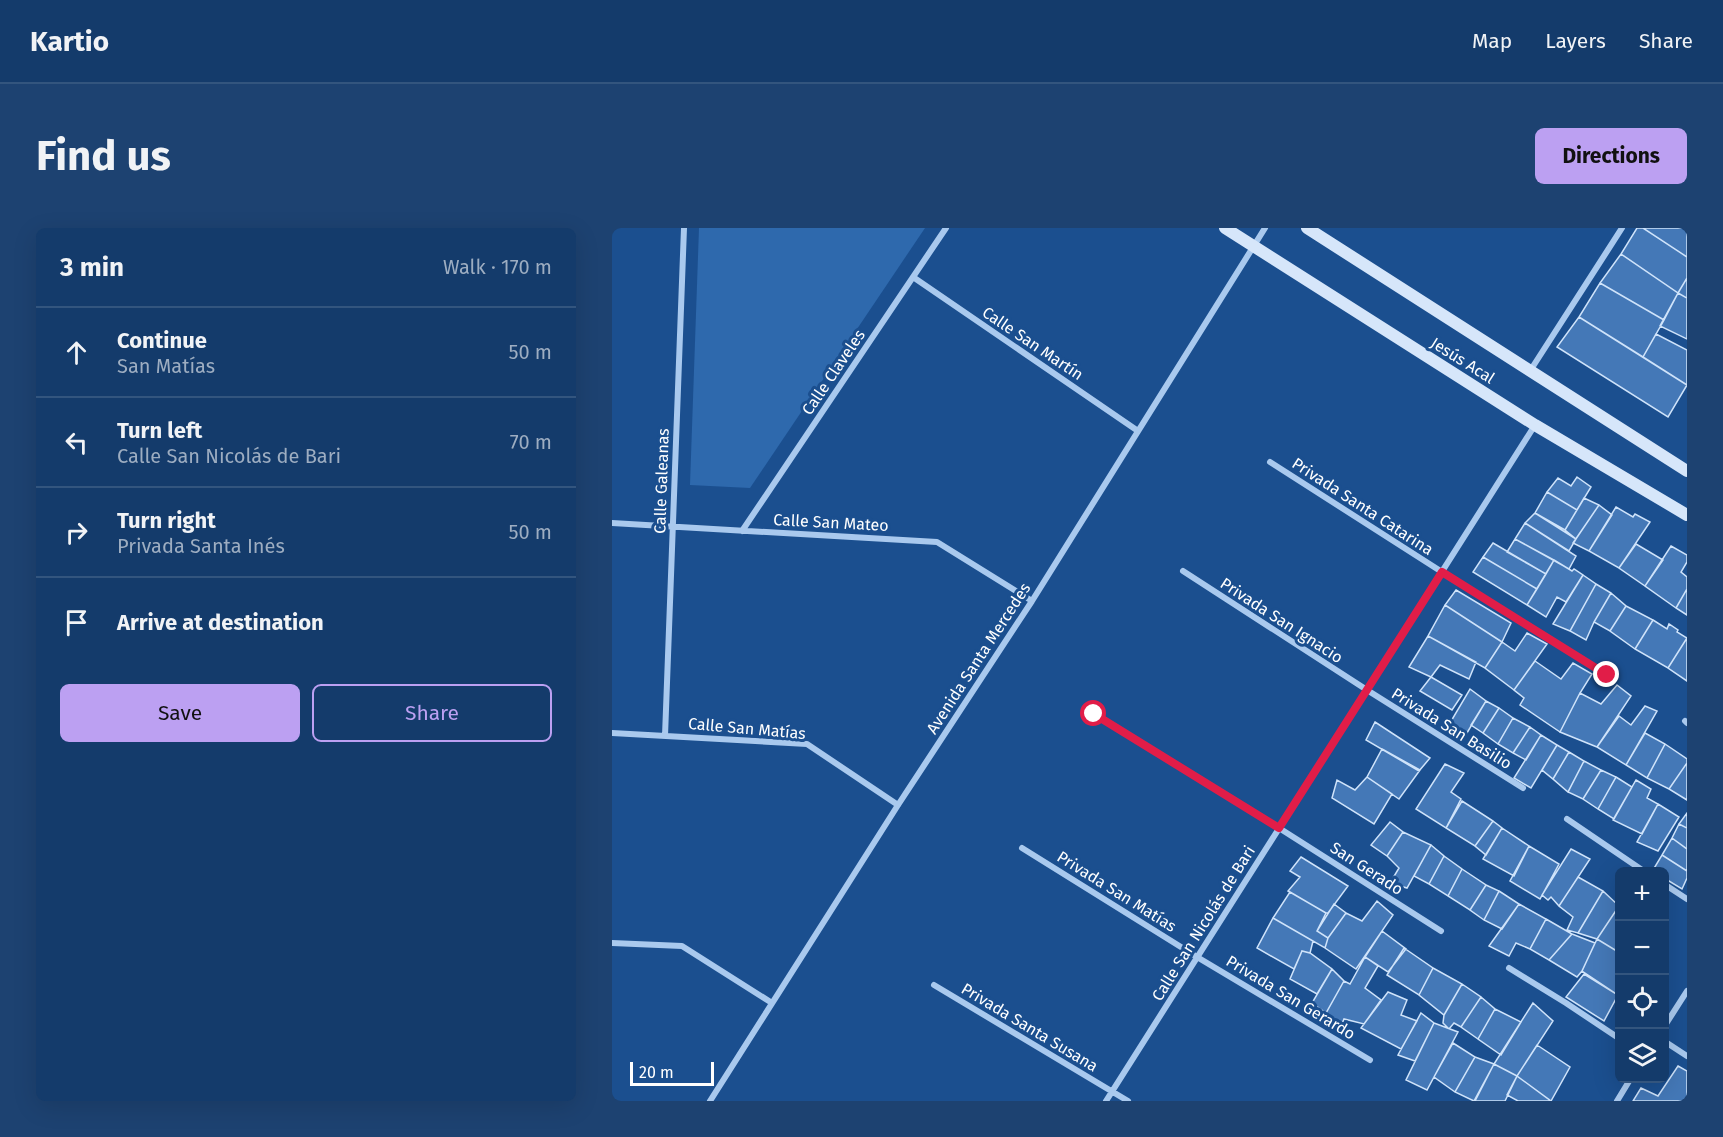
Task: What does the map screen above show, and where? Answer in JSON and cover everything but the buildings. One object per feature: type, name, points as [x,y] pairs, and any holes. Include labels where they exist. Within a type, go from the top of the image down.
[{"type":"street","name":"Calle Galeanas","points":[[665,736],[684,228]]},
{"type":"street","name":"Calle Claveles","points":[[742,531],[946,228]]},
{"type":"street","name":"Jesús Acal","points":[[1225,228],[1535,425],[1687,515]]},
{"type":"street","name":"Avenida Santa Mercedes","points":[[710,1101],[898,805],[1032,601],[1265,228]]},
{"type":"street","name":"Jesús Acal","points":[[1307,228],[1687,471]]},
{"type":"street","points":[[1530,371],[1622,228]]},
{"type":"street","name":"Calle San Martín","points":[[913,278],[1138,431]]},
{"type":"street","name":"Calle San Nicolás de Bari","points":[[1106,1101],[1535,425]]},
{"type":"street","name":"Privada Santa Catarina","points":[[1270,462],[1607,675]]},
{"type":"street","name":"Calle San Mateo","points":[[612,523],[937,542],[1032,601]]},
{"type":"street","name":"Privada San Ignacio","points":[[1183,571],[1367,690]]},
{"type":"street","name":"Privada San Basilio","points":[[1367,690],[1523,788]]},
{"type":"street","name":"San Gerado","points":[[1094,714],[1441,931]]},
{"type":"street","name":"Calle San Matías","points":[[612,733],[807,744],[898,805]]},
{"type":"street","points":[[1567,819],[1638,867]]},
{"type":"street","name":"Privada San Matías","points":[[1022,848],[1197,957]]},
{"type":"street","points":[[1669,887],[1687,899]]},
{"type":"street","points":[[612,943],[682,946],[772,1003]]},
{"type":"street","name":"Privada San Gerardo","points":[[1197,957],[1370,1060]]},
{"type":"street","points":[[1509,968],[1615,1036]]},
{"type":"street","name":"Privada Santa Susana","points":[[934,985],[1128,1101]]},
{"type":"street","points":[[1669,1020],[1687,991]]},
{"type":"street","points":[[1669,1044],[1687,1056]]},
{"type":"street","points":[[1617,1101],[1629,1083]]},
{"type":"shaded area","points":[[699,228],[925,228],[750,488],[690,485]]},
{"type":"route","points":[[1094,714],[1279,828],[1442,572],[1607,675]]}]
